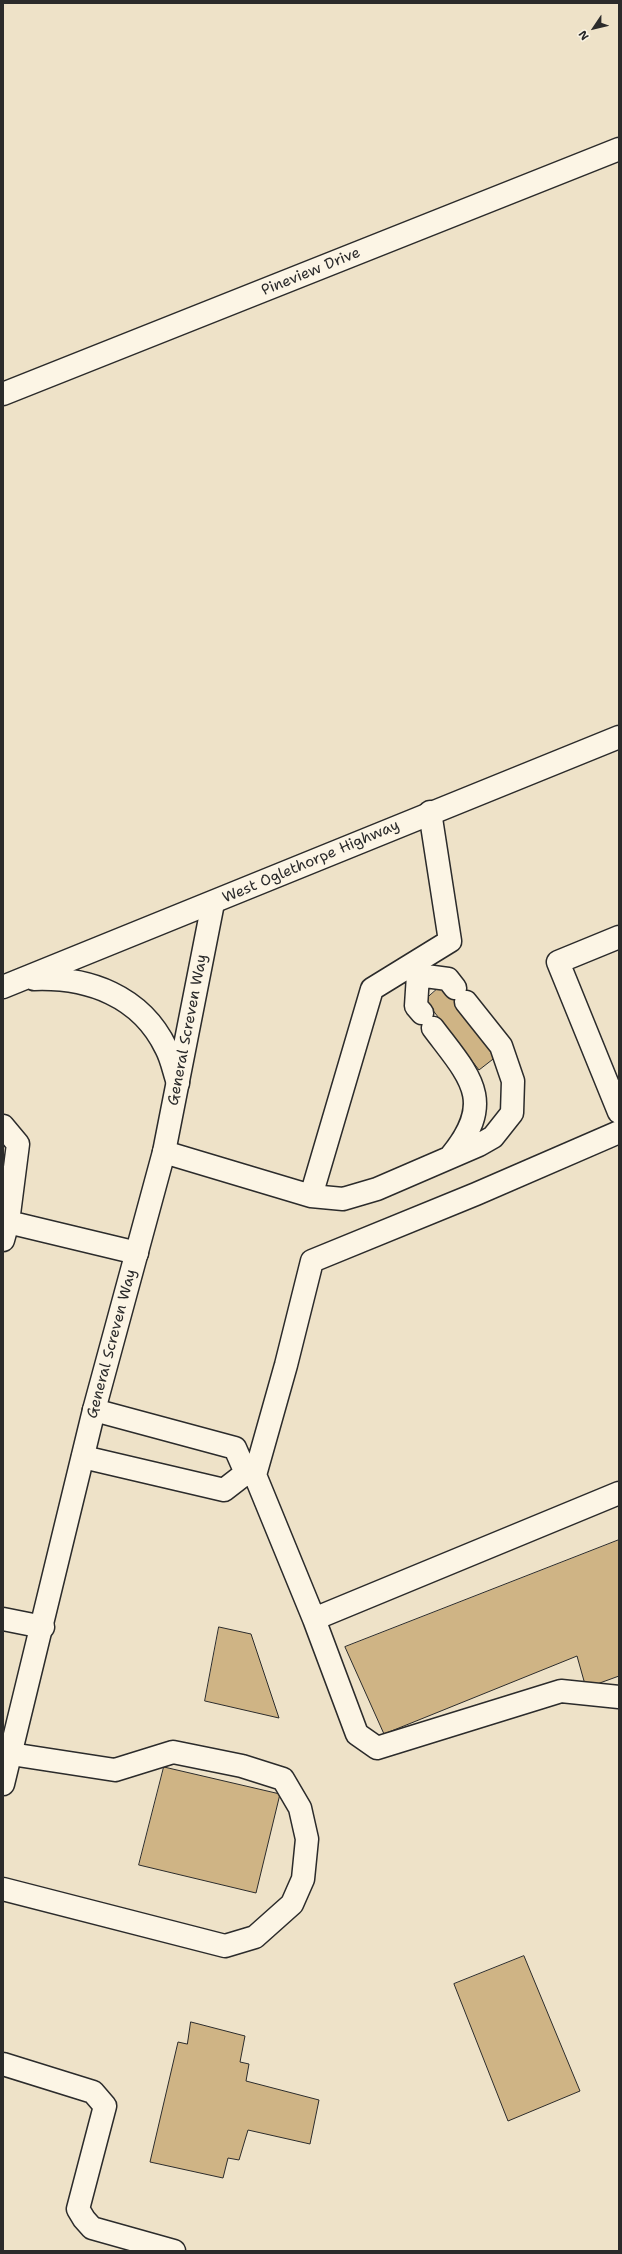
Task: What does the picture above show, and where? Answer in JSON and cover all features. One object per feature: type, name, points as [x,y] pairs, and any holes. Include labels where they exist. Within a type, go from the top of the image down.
[{"type":"main road","name":"Pineview Drive","points":[[3,394],[619,150]]},
{"type":"main road","name":"West Oglethorpe Highway","points":[[12,984],[213,903],[430,812],[619,737]]},
{"type":"main road","points":[[311,1196],[372,989],[415,970],[450,941],[430,812]]},
{"type":"main road","name":"General Screven Way","points":[[3,1784],[43,1627],[94,1410],[164,1152],[213,903]]},
{"type":"main road","points":[[619,937],[558,962],[619,1112]]},
{"type":"main road","points":[[164,1152],[311,1196],[343,1199],[377,1189],[479,1145],[493,1137],[512,1113],[513,1081],[501,1046],[448,979],[415,970]]},
{"type":"main road","points":[[415,970],[416,1006],[468,1074],[473,1087],[476,1112],[466,1138],[451,1156]]},
{"type":"main road","points":[[12,984],[58,978],[87,984],[123,998],[143,1015],[166,1048],[178,1083]]},
{"type":"main road","points":[[3,1126],[18,1144],[9,1174],[5,1231],[137,1253]]},
{"type":"main road","points":[[83,1457],[224,1490],[250,1474],[286,1365],[312,1262],[476,1194],[619,1132]]},
{"type":"main road","points":[[94,1410],[235,1448],[250,1474],[314,1619],[357,1734],[377,1748],[561,1691],[619,1696]]},
{"type":"main road","points":[[314,1619],[619,1493]]},
{"type":"main road","points":[[3,1619],[43,1627]]},
{"type":"main road","points":[[3,1889],[225,1946],[255,1937],[292,1904],[303,1879],[307,1839],[300,1808],[284,1779],[242,1766],[173,1752],[115,1770],[11,1754]]},
{"type":"main road","points":[[3,2064],[93,2092],[105,2106],[78,2209],[92,2228],[174,2251]]},
{"type":"building","points":[[443,984],[497,1056],[479,1070],[425,1000]]},
{"type":"building","points":[[619,1540],[619,1676],[586,1688],[577,1656],[384,1734],[345,1647]]},
{"type":"building","points":[[219,1627],[251,1634],[279,1718],[205,1701]]},
{"type":"building","points":[[164,1767],[280,1794],[256,1893],[139,1865]]},
{"type":"building","points":[[524,1956],[580,2091],[508,2121],[454,1984]]},
{"type":"building","points":[[191,2022],[245,2036],[240,2062],[249,2064],[246,2081],[319,2100],[310,2144],[248,2130],[239,2160],[228,2158],[223,2178],[150,2162],[178,2042],[187,2044]]}]
